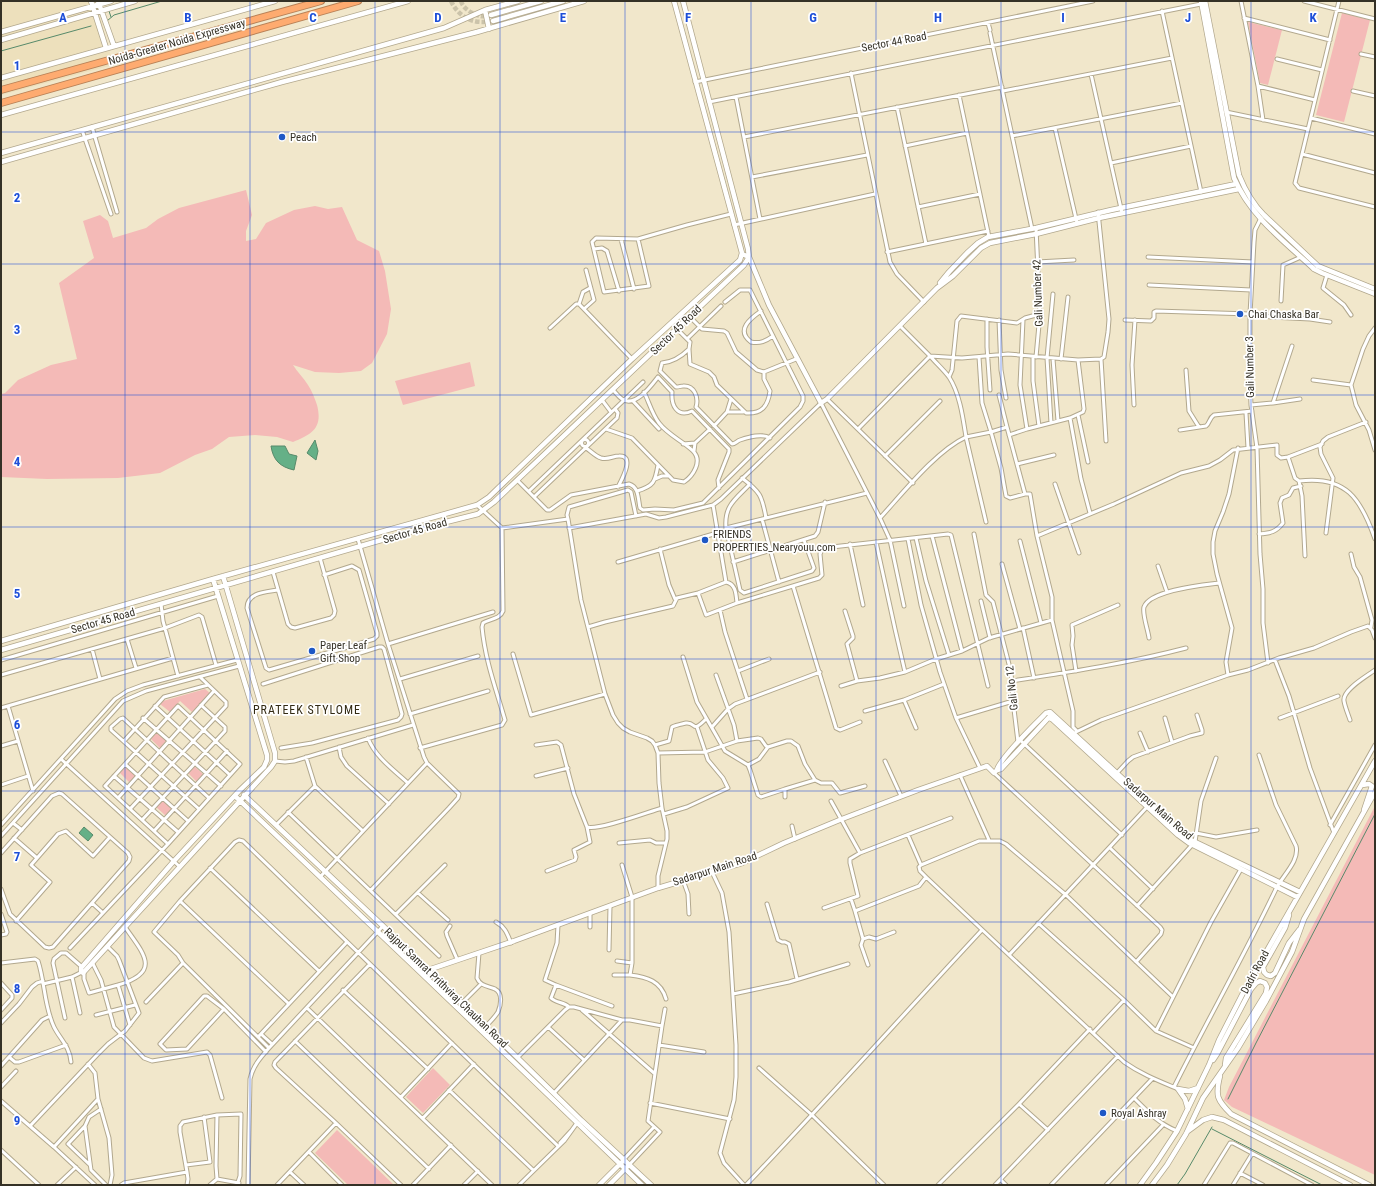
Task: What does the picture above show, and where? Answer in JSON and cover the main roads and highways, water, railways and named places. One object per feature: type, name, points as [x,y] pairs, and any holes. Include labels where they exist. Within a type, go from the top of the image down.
[{"type":"highway","name":"Noida-Greater Noida Expressway","points":[[1,90],[321,1]]},
{"type":"highway","name":"Noida-Greater Noida Expressway","points":[[1,103],[358,1]]},
{"type":"waterway","points":[[107,21],[114,15],[162,1]]},
{"type":"waterway","points":[[109,11],[111,17]]},
{"type":"waterway","points":[[1,51],[91,26]]},
{"type":"waterway","points":[[1228,1099],[1375,814]]},
{"type":"waterway","points":[[1177,1185],[1212,1127]]},
{"type":"waterway","points":[[1212,1129],[1322,1185]]},
{"type":"tunnel","points":[[451,1],[458,11],[467,18],[478,22],[490,21]]},
{"type":"tunnel","points":[[461,1],[464,7],[472,13],[482,16],[491,15]]},
{"type":"place","name":"Peach","points":[[282,137]]},
{"type":"place","name":"Chai Chaska Bar","points":[[1240,314]]},
{"type":"place","name":"FRIENDS PROPERTIES_Nearyouu.com","points":[[705,540]]},
{"type":"place","name":"Paper Leaf Gift Shop","points":[[312,651]]},
{"type":"place","name":"Royal Ashray","points":[[1103,1113]]},
{"type":"district","name":"PRATEEK STYLOME","points":[[307,710]]}]
